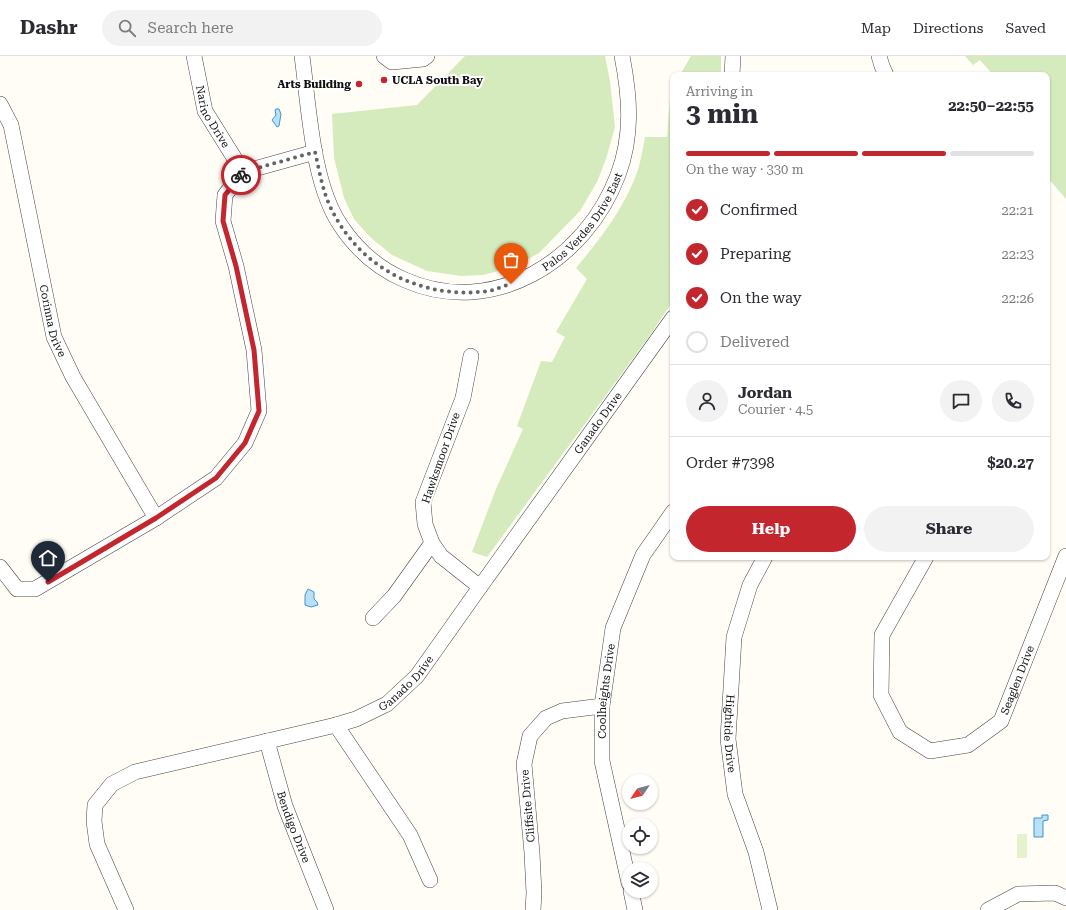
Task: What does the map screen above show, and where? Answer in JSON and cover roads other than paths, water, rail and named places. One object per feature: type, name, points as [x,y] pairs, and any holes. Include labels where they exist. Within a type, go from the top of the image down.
[{"type":"street","name":"Narino Drive","points":[[194,56],[205,111],[243,172]]},
{"type":"street","name":"Palos Verdes Drive East","points":[[302,56],[315,152],[321,180],[329,203],[340,225],[355,245],[373,262],[400,278],[416,285],[440,291],[465,293],[489,291],[511,284],[531,275],[568,249],[598,214],[609,195],[625,152],[629,108],[622,56]]},
{"type":"street","points":[[384,56],[392,62],[423,59],[427,56]]},
{"type":"street","points":[[732,72],[733,56]]},
{"type":"street","points":[[879,56],[885,72]]},
{"type":"street","name":"Corinna Drive","points":[[0,104],[11,125],[54,337],[73,377],[156,518]]},
{"type":"street","points":[[0,567],[17,589],[36,589],[156,518],[216,478],[245,443],[259,411],[254,350],[236,266],[223,221],[225,195],[243,172],[315,152]]},
{"type":"street","name":"Ganado Drive","points":[[126,910],[97,844],[94,821],[95,805],[112,784],[134,772],[336,725],[356,719],[388,704],[418,676],[670,322]]},
{"type":"street","name":"Hawksmoor Drive","points":[[471,356],[463,398],[423,502],[425,524],[432,543],[441,556],[480,587]]},
{"type":"street","name":"Coolheights Drive","points":[[624,862],[602,761],[602,706],[613,628],[643,555],[670,516]]},
{"type":"street","points":[[373,618],[394,596],[432,543]]},
{"type":"street","name":"Seaglen Drive","points":[[924,560],[882,635],[881,695],[900,732],[930,751],[968,745],[1001,721],[1066,556]]},
{"type":"street","name":"Hightide Drive","points":[[763,560],[750,585],[734,637],[728,739],[735,794],[756,852],[770,910]]},
{"type":"street","name":"Cliffsite Drive","points":[[533,910],[534,893],[532,853],[524,764],[530,736],[546,718],[562,711],[602,706]]},
{"type":"street","points":[[336,725],[410,835],[430,880]]},
{"type":"street","name":"Bendigo Drive","points":[[268,741],[284,806],[326,910]]},
{"type":"street","points":[[988,910],[1018,894],[1055,893],[1066,898]]},
{"type":"street","points":[[632,898],[634,910]]},
{"type":"water","points":[[276,109],[279,109],[281,114],[279,126],[277,127],[272,120],[276,115]]},
{"type":"water","points":[[308,589],[314,592],[314,599],[318,605],[311,607],[305,605],[305,595]]},
{"type":"water","points":[[1042,815],[1048,815],[1048,820],[1043,821],[1043,837],[1034,837],[1034,818],[1042,818]]},
{"type":"place","name":"UCLA South Bay","points":[[384,80]]},
{"type":"place","name":"Arts Building","points":[[359,84]]}]
